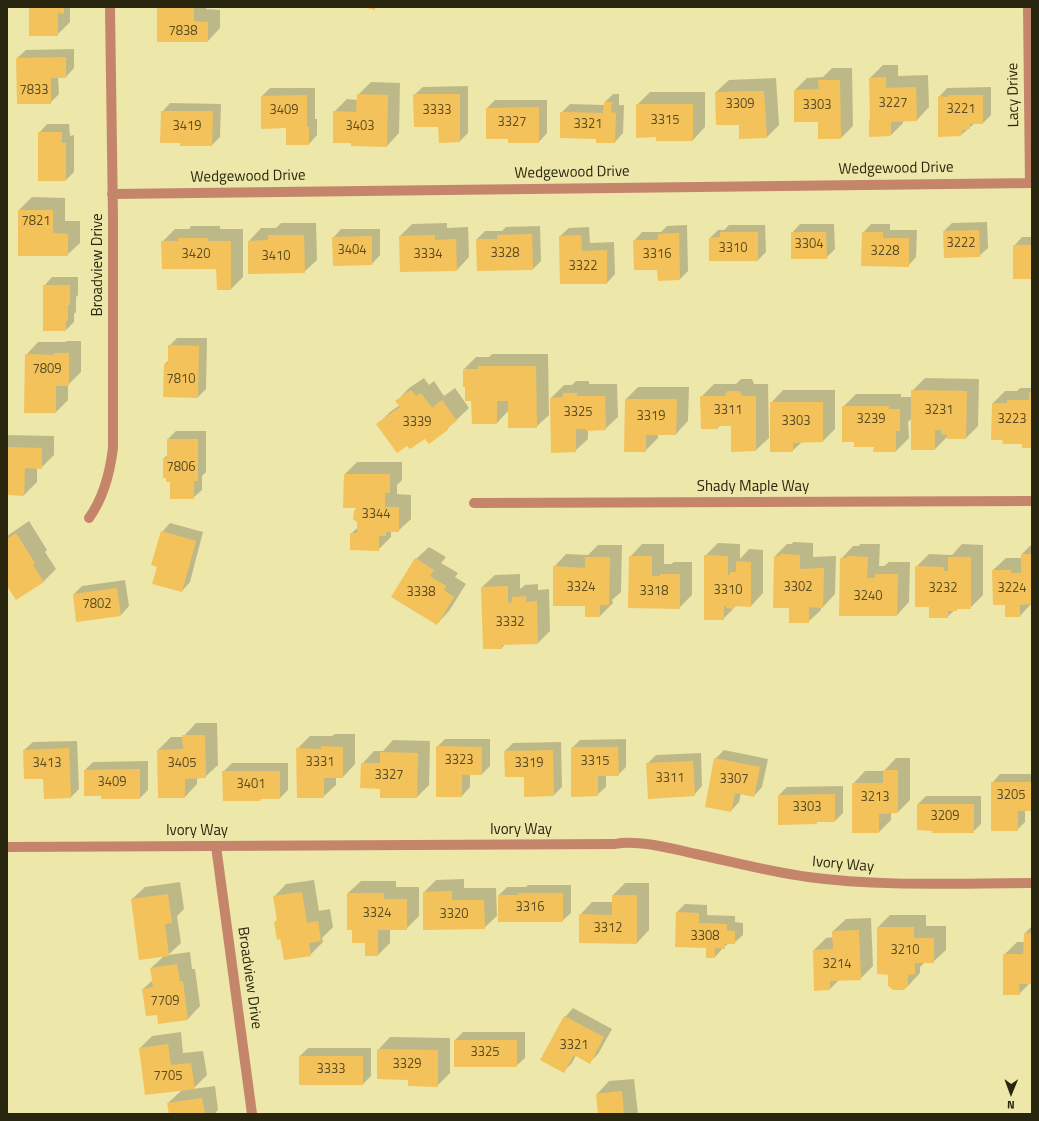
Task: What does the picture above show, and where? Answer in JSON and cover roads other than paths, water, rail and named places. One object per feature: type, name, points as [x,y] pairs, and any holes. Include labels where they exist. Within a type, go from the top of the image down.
[{"type":"street","name":"Broadview Drive","points":[[89,518],[103,493],[111,467],[113,448],[110,7]]},
{"type":"street","name":"Lacy Drive","points":[[1028,7],[1031,183]]},
{"type":"street","name":"Wedgewood Drive","points":[[112,194],[1031,183]]},
{"type":"street","name":"Shady Maple Way","points":[[474,503],[1032,501]]},
{"type":"street","name":"Ivory Way","points":[[7,847],[631,843],[668,848],[809,878],[849,882],[1032,882]]},
{"type":"street","name":"Broadview Drive","points":[[216,846],[252,1114]]}]
